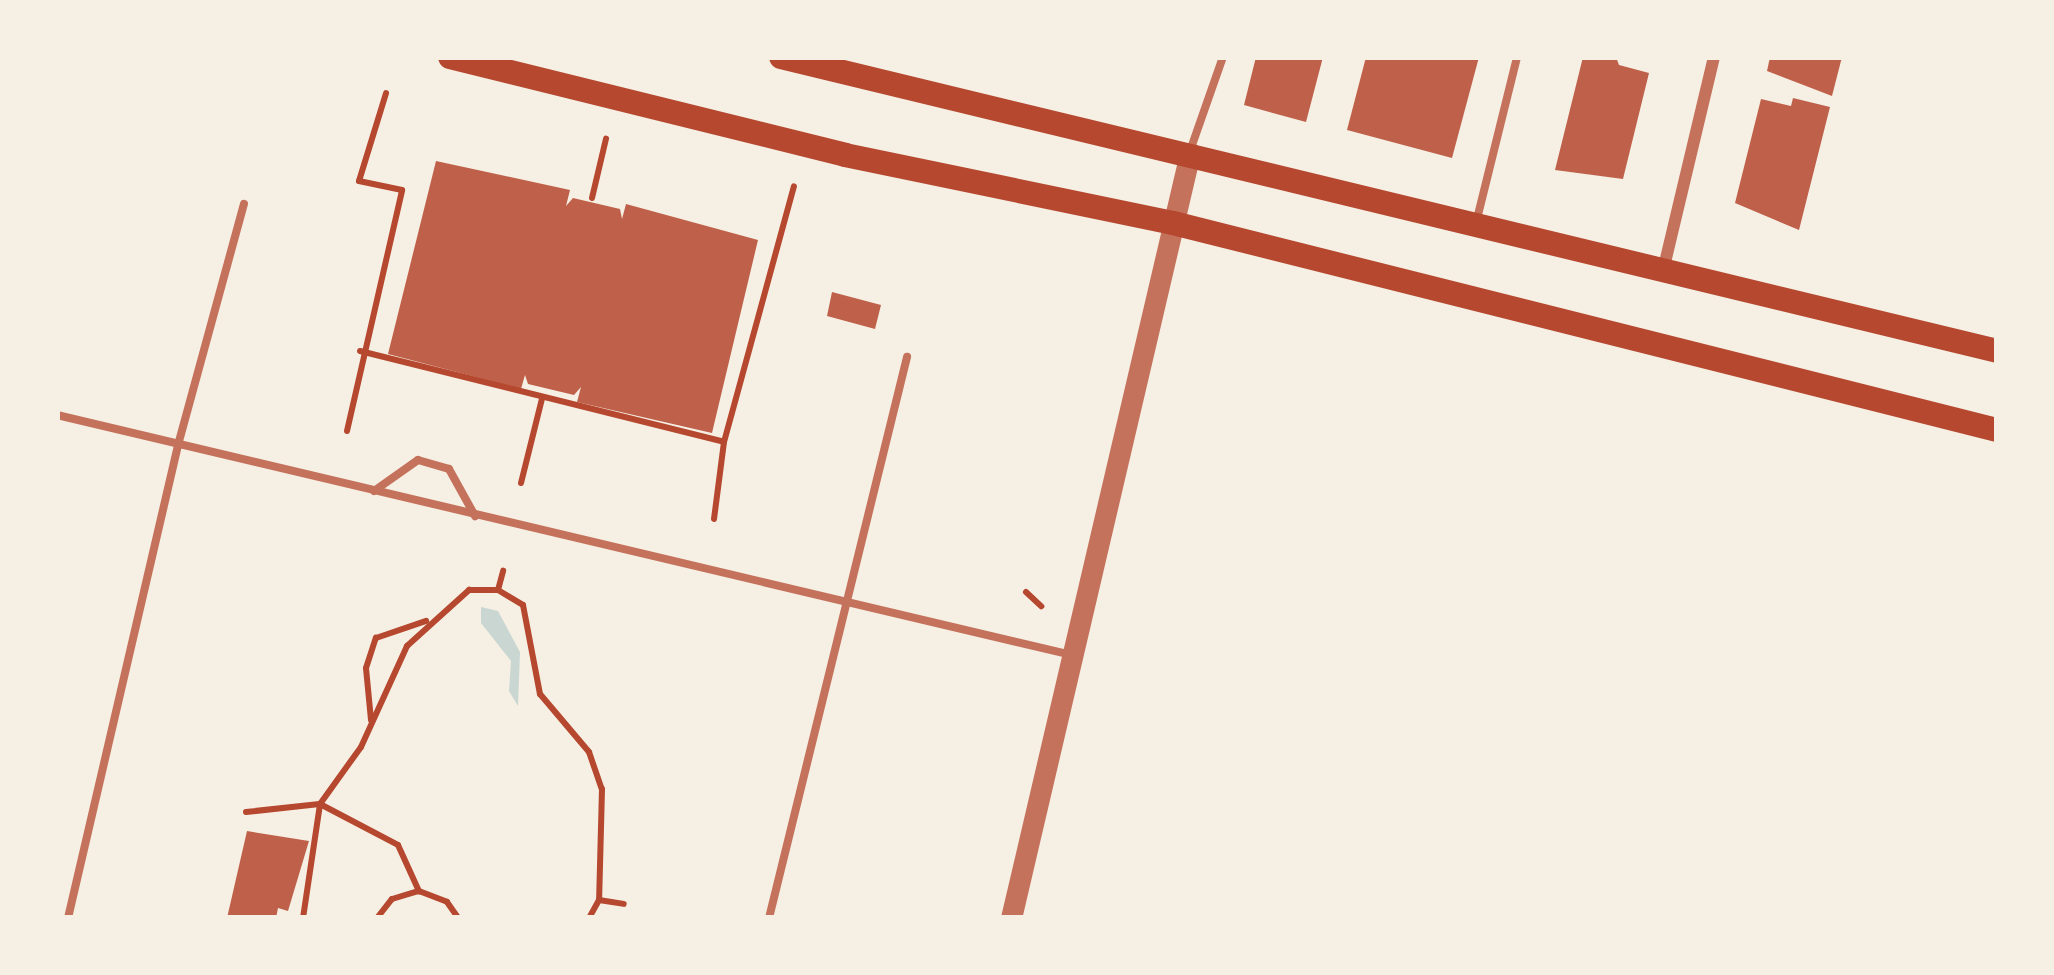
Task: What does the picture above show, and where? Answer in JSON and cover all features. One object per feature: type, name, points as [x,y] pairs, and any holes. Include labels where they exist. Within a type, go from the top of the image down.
[{"type":"main road","points":[[450,57],[845,154],[1173,223],[1997,430]]},
{"type":"main road","points":[[781,57],[1997,351]]},
{"type":"street","points":[[1663,271],[1714,57]]},
{"type":"street","points":[[1011,918],[1190,153]]},
{"type":"lane","points":[[1190,153],[1222,57]]},
{"type":"lane","points":[[1476,224],[1517,57]]},
{"type":"lane","points":[[68,918],[178,446],[244,204]]},
{"type":"lane","points":[[769,918],[907,357]]},
{"type":"lane","points":[[57,415],[1075,656]]},
{"type":"lane","points":[[373,492],[418,460],[449,469],[476,517]]},
{"type":"path","points":[[347,431],[360,351],[402,190],[359,181],[386,93]]},
{"type":"path","points":[[592,198],[606,139]]},
{"type":"path","points":[[714,519],[724,442],[794,186]]},
{"type":"path","points":[[360,351],[724,442]]},
{"type":"path","points":[[521,483],[542,398]]},
{"type":"path","points":[[498,590],[503,571]]},
{"type":"path","points":[[303,918],[320,803],[371,723],[407,646],[431,619],[469,590],[498,590],[523,604],[540,694],[589,752],[602,789],[599,900],[589,918]]},
{"type":"path","points":[[1026,592],[1041,606]]},
{"type":"path","points":[[371,723],[366,668],[376,638],[431,619]]},
{"type":"path","points":[[246,812],[320,803],[398,845],[419,891]]},
{"type":"path","points":[[377,918],[392,899],[419,891],[447,902],[458,918]]},
{"type":"path","points":[[599,900],[624,904]]},
{"type":"shaded area","points":[[481,607],[498,611],[520,652],[518,706],[509,691],[511,661],[481,623]]},
{"type":"building","points":[[1256,57],[1323,57],[1306,122],[1244,105]]},
{"type":"building","points":[[1366,57],[1479,57],[1452,158],[1347,130]]},
{"type":"building","points":[[1583,57],[1616,57],[1619,65],[1649,73],[1623,179],[1555,170]]},
{"type":"building","points":[[1770,57],[1842,57],[1832,96],[1767,71]]},
{"type":"building","points":[[1793,98],[1830,107],[1799,230],[1735,203],[1761,99],[1791,106]]},
{"type":"building","points":[[436,161],[570,190],[566,206],[573,198],[620,209],[622,219],[626,204],[758,240],[712,433],[577,402],[581,387],[574,395],[528,384],[525,375],[521,389],[388,354]]},
{"type":"building","points":[[832,292],[881,305],[875,329],[827,316]]},
{"type":"building","points":[[247,831],[309,841],[288,911],[278,908],[276,918],[227,918]]}]
